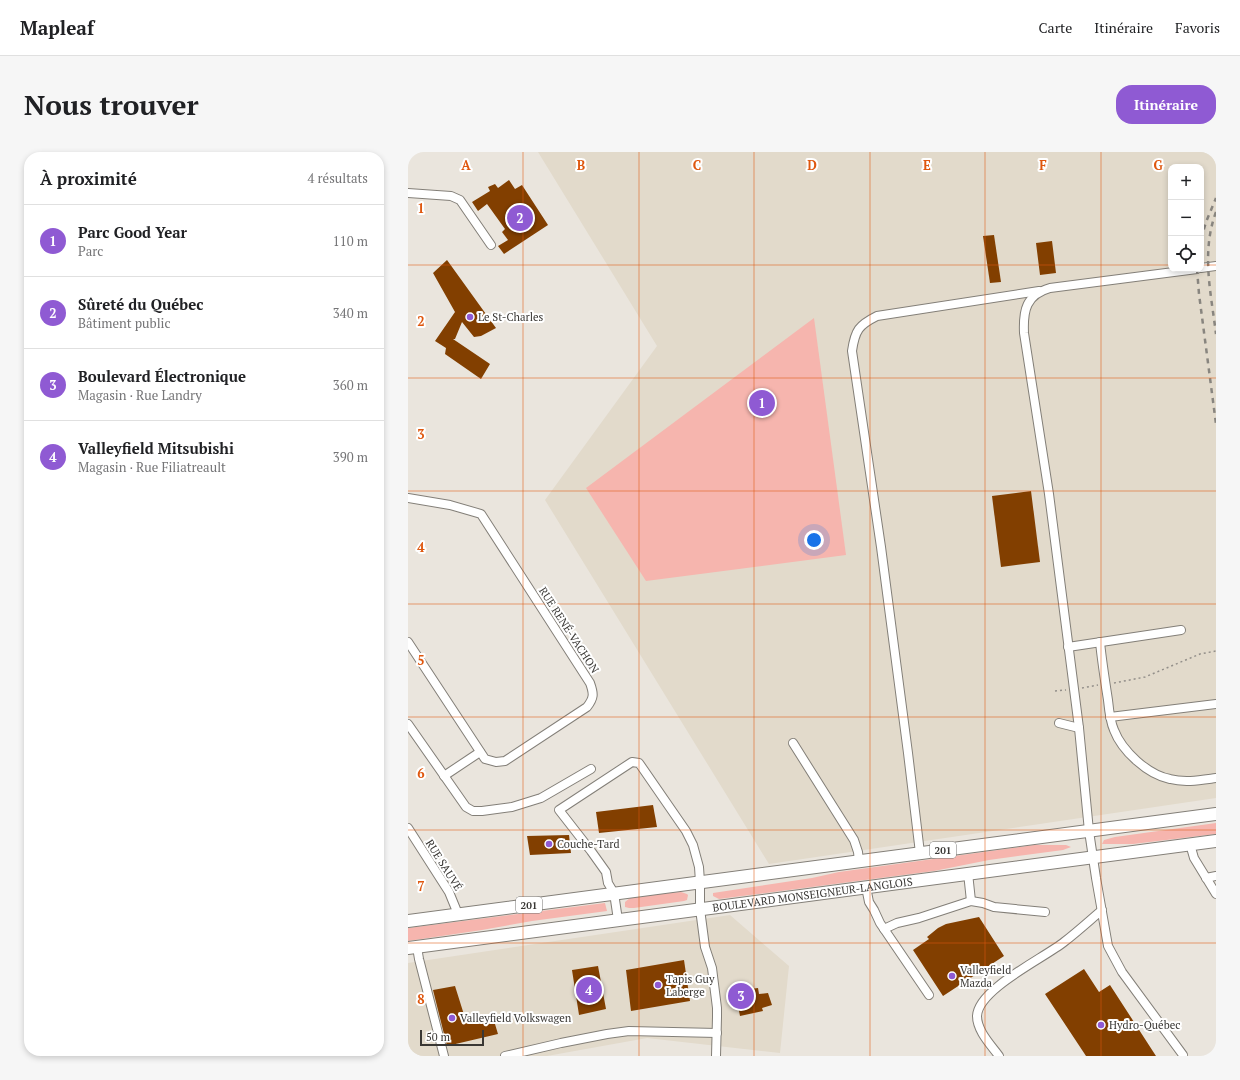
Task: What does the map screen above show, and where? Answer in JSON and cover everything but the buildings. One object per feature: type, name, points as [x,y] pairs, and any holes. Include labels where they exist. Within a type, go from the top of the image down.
[{"type":"highway","name":"201","points":[[408,921],[1216,814]]},
{"type":"highway","name":"BOULEVARD MONSEIGNEUR-LANGLOIS","points":[[413,948],[1216,841]]},
{"type":"street","points":[[408,193],[451,196],[460,200],[491,245]]},
{"type":"street","points":[[1204,268],[1216,266]]},
{"type":"street","points":[[920,853],[881,547],[852,350],[854,338],[858,330],[865,322],[877,316],[1059,287],[1174,272]]},
{"type":"street","points":[[1042,290],[1036,294],[1028,304],[1024,316],[1024,333],[1048,494],[1074,689],[1092,857],[1108,946],[1122,972],[1183,1056]]},
{"type":"street","name":"RUE RENÉ-VACHON","points":[[408,498],[450,505],[481,514],[590,683],[593,693],[591,701],[587,707],[505,761],[496,762],[485,759],[408,642]]},
{"type":"street","points":[[1068,647],[1181,630]]},
{"type":"street","points":[[1100,642],[1110,717],[1114,730],[1131,756],[1147,769],[1168,779],[1178,781],[1216,778]]},
{"type":"street","points":[[408,659],[416,654]]},
{"type":"street","points":[[1110,717],[1216,704]]},
{"type":"street","points":[[1059,723],[1079,728]]},
{"type":"street","points":[[408,724],[466,807],[472,811],[512,807],[541,798],[591,769]]},
{"type":"street","points":[[793,743],[854,840],[859,861]]},
{"type":"street","points":[[444,776],[480,752]]},
{"type":"street","points":[[618,920],[614,893],[608,883],[606,872],[558,810],[632,762],[639,763],[686,831],[693,845],[700,882],[700,909],[705,946],[712,968],[718,1018],[716,1056]]},
{"type":"street","name":"RUE SAUVÉ","points":[[408,828],[449,892],[458,914]]},
{"type":"street","points":[[1190,844],[1192,854],[1216,894]]},
{"type":"street","points":[[968,873],[971,901]]},
{"type":"street","points":[[1206,878],[1216,876]]},
{"type":"street","points":[[866,887],[869,902],[884,929],[929,995]]},
{"type":"street","points":[[884,929],[897,923],[919,918],[971,901],[994,907],[1045,912]]},
{"type":"street","points":[[999,1056],[984,1036],[978,1024],[977,1015],[980,1006],[989,994],[1001,984],[1064,943],[1102,910]]},
{"type":"street","points":[[413,948],[419,959],[444,1056]]},
{"type":"street","points":[[506,1056],[576,1040],[629,1031],[717,1033]]},
{"type":"path","points":[[1055,691],[1140,678],[1154,674],[1200,654],[1216,651]]},
{"type":"shaded area","points":[[538,152],[1216,152],[1216,798],[769,864],[545,500],[657,346]]},
{"type":"shaded area","points":[[814,318],[846,555],[646,581],[586,488]]},
{"type":"shaded area","points":[[1216,823],[1216,834],[1133,844],[1102,844],[1104,840],[1115,837]]},
{"type":"shaded area","points":[[1034,845],[1066,845],[1071,847],[1063,850],[989,860],[934,871],[719,899],[713,896],[713,893],[812,878],[839,872]]},
{"type":"shaded area","points":[[681,892],[688,895],[687,900],[634,908],[625,907],[625,902],[630,898],[644,895]]},
{"type":"shaded area","points":[[605,903],[607,911],[532,921],[408,941],[408,928]]},
{"type":"shaded area","points":[[730,915],[789,966],[780,1053],[647,1038],[547,1056],[408,1056],[408,963]]},
{"type":"railway","points":[[1202,236],[1216,198]]},
{"type":"railway","points":[[1216,212],[1211,227],[1208,257],[1208,273],[1216,334]]},
{"type":"railway","points":[[1197,272],[1216,424]]},
{"type":"place","name":"Sûreté du Québec","points":[[520,218]]},
{"type":"place","name":"Le St-Charles","points":[[470,317]]},
{"type":"place","name":"Parc Good Year","points":[[762,403]]},
{"type":"place","name":"Couche-Tard","points":[[549,844]]},
{"type":"place","name":"Valleyfield Mazda","points":[[952,976]]},
{"type":"place","name":"Tapis Guy Laberge","points":[[658,985]]},
{"type":"place","name":"Valleyfield Mitsubishi","points":[[589,990]]},
{"type":"place","name":"Boulevard Électronique","points":[[741,996]]},
{"type":"place","name":"Valleyfield Volkswagen","points":[[452,1018]]},
{"type":"place","name":"Hydro-Québec","points":[[1101,1025]]}]
